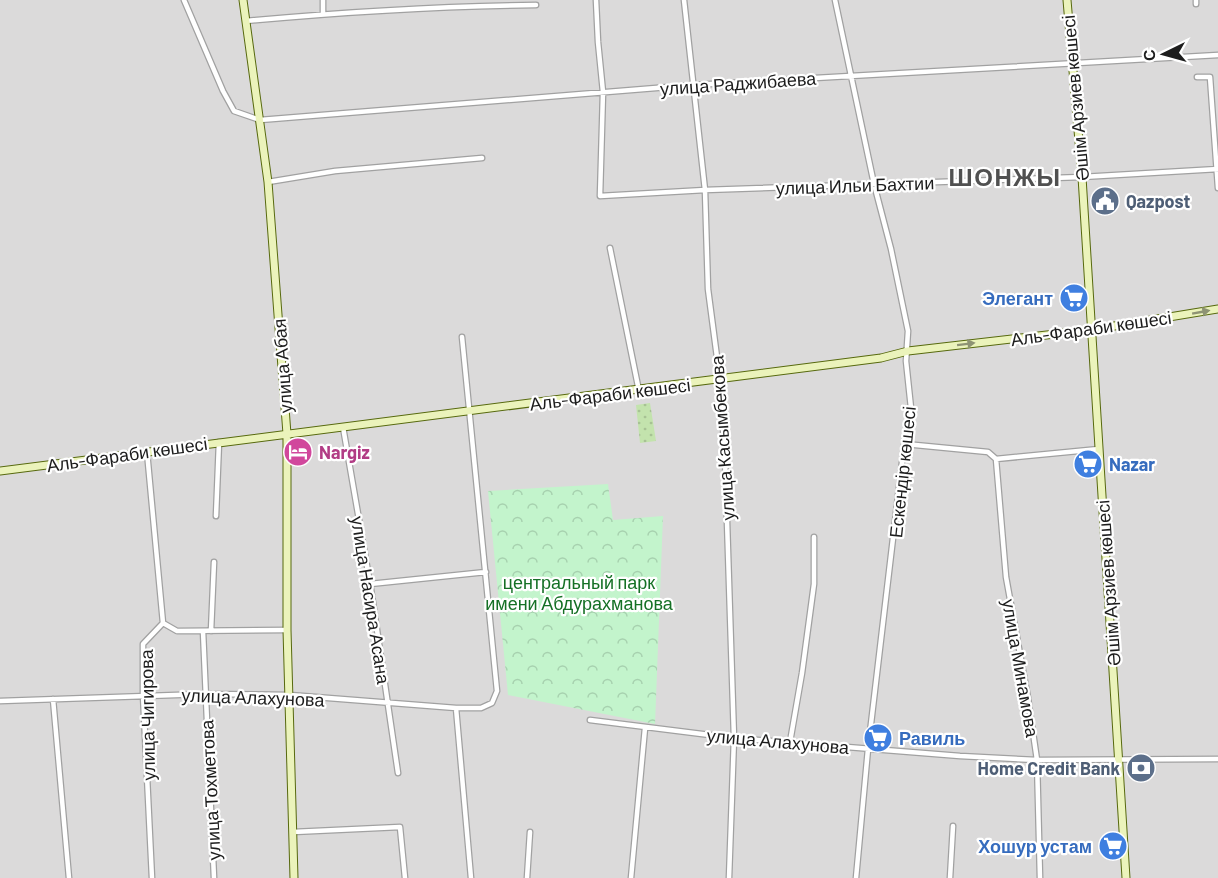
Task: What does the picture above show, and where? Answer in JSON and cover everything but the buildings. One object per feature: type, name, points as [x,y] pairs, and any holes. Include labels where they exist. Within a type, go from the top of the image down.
[{"type":"main road","name":"улица Абая","points":[[243,0],[268,182],[287,434],[287,630],[294,878]]},
{"type":"main road","name":"Әшім Арзиев көшесі","points":[[1067,0],[1082,177],[1090,330],[1100,449],[1125,878]]},
{"type":"main road","name":"Аль-Фараби көшесі","points":[[0,471],[639,391],[881,358],[908,351],[1090,330],[1218,309]]},
{"type":"street","points":[[184,0],[223,91],[234,111],[260,120]]},
{"type":"street","points":[[323,0],[323,13]]},
{"type":"street","points":[[410,0],[411,9]]},
{"type":"street","points":[[596,0],[603,92]]},
{"type":"street","name":"улица Касымбекова","points":[[684,0],[705,190],[708,289],[720,380],[725,459],[734,738],[729,878]]},
{"type":"street","name":"Ескендір көшесі","points":[[835,0],[906,321],[908,351],[906,361],[911,408],[868,749],[856,878]]},
{"type":"street","points":[[246,21],[323,13],[536,5]]},
{"type":"street","name":"улица Раджибаева","points":[[260,120],[693,85],[1218,55]]},
{"type":"street","points":[[1197,77],[1210,77],[1218,188]]},
{"type":"street","name":"улица Ильи Бахтии","points":[[603,92],[600,196],[705,190],[1082,177],[1217,169]]},
{"type":"street","points":[[268,182],[335,171],[482,158]]},
{"type":"street","points":[[610,248],[639,391]]},
{"type":"street","points":[[370,584],[486,572],[462,337]]},
{"type":"street","name":"улица Насира Асана","points":[[343,427],[370,584],[398,773]]},
{"type":"street","points":[[216,516],[219,442]]},
{"type":"street","points":[[905,444],[988,452],[996,459],[1100,449]]},
{"type":"street","points":[[147,452],[163,623],[177,631],[287,630]]},
{"type":"street","name":"улица Минамова","points":[[996,459],[1006,577],[1028,698],[1036,760],[1041,878]]},
{"type":"street","points":[[790,742],[814,584],[814,537]]},
{"type":"street","points":[[211,631],[214,562]]},
{"type":"street","name":"улица Алахунова","points":[[0,701],[143,695],[290,695],[481,708],[492,703],[497,691],[486,572]]},
{"type":"street","name":"улица Чигирова","points":[[152,878],[143,695],[143,644],[163,623]]},
{"type":"street","name":"улица Тохметова","points":[[203,631],[214,878]]},
{"type":"street","points":[[53,699],[69,878]]},
{"type":"street","points":[[456,708],[471,878]]},
{"type":"street","name":"улица Алахунова","points":[[590,720],[734,738],[1036,760],[1218,759]]},
{"type":"street","points":[[631,878],[645,728]]},
{"type":"street","points":[[950,878],[953,826]]},
{"type":"street","points":[[293,832],[400,827],[405,878]]},
{"type":"street","points":[[527,878],[530,832]]},
{"type":"shaded area","name":"ШОНЖЫ","points":[[0,0],[1218,0],[1218,878],[0,878]]},
{"type":"green space","points":[[650,403],[656,441],[640,443],[636,405]]},
{"type":"green space","name":"центральный парк имени Абдурахманова","points":[[608,484],[613,520],[663,516],[655,724],[508,695],[488,491]]},
{"type":"place","name":"Qazpost","points":[[1105,201]]},
{"type":"place","name":"Элегант","points":[[1074,298]]},
{"type":"place","name":"Nargiz","points":[[298,452]]},
{"type":"place","name":"Nazar","points":[[1088,464]]},
{"type":"place","name":"Равиль","points":[[878,738]]},
{"type":"place","name":"Home Credit Bank","points":[[1141,768]]},
{"type":"place","name":"Хошур устам","points":[[1113,846]]},
{"type":"district","name":"ШОНЖЫ","points":[[1005,176]]}]
